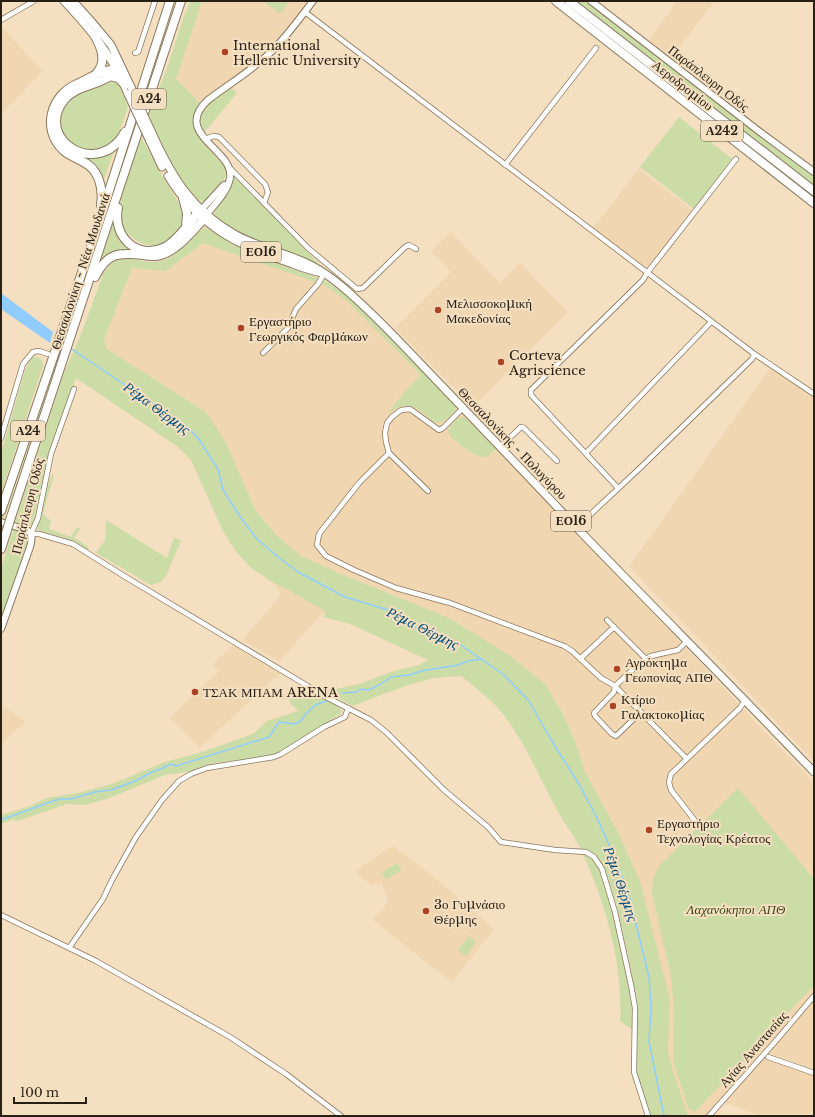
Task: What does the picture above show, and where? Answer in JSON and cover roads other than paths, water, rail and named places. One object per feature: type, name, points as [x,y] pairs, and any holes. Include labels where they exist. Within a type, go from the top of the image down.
[{"type":"highway","name":"Θεσσαλονίκη - Νέα Μουδανιά","points":[[1,511],[51,353],[61,330],[98,222],[170,1]]},
{"type":"highway","name":"Θεσσαλονίκη - Νέα Μουδανιά","points":[[1,548],[181,1]]},
{"type":"highway","points":[[177,13],[185,1]]},
{"type":"highway","name":"Αεροδρομίου","points":[[556,1],[814,203]]},
{"type":"highway","name":"Αεροδρομίου","points":[[570,1],[814,191]]},
{"type":"highway","points":[[92,78],[97,73],[102,61],[101,48],[95,36]]},
{"type":"highway","points":[[98,222],[102,198],[99,180],[95,172],[82,161],[69,155],[61,148],[53,135],[50,122],[52,109],[62,94],[73,86],[110,69],[117,70]]},
{"type":"highway","points":[[117,70],[110,76],[74,92],[65,98],[57,117],[57,129],[59,136],[73,151],[92,154],[104,151],[114,146],[122,137],[131,121]]},
{"type":"highway","points":[[110,76],[118,78],[128,86]]},
{"type":"highway","points":[[121,184],[116,215],[119,232],[129,243],[144,250],[158,249],[169,244],[186,227],[203,214]]},
{"type":"highway","points":[[183,198],[187,213],[186,227]]},
{"type":"highway","points":[[80,308],[99,268],[109,258],[113,255],[121,253],[155,256],[168,252],[181,243],[203,214]]},
{"type":"main road","name":"Θεσσαλονίκης - Πολυγύρου","points":[[64,1],[95,36],[128,86]]},
{"type":"main road","name":"Θεσσαλονίκης - Πολυγύρου","points":[[73,1],[106,39],[119,60],[128,86],[165,172],[183,198],[203,214]]},
{"type":"main road","points":[[117,70],[119,60]]},
{"type":"main road","name":"Θεσσαλονίκης - Πολυγύρου","points":[[149,134],[175,180],[203,214],[224,235],[243,245],[312,271],[324,274],[335,280],[356,299],[814,772]]},
{"type":"street","points":[[2,18],[34,1]]},
{"type":"street","points":[[135,54],[138,52],[155,1]]},
{"type":"street","points":[[313,1],[281,42],[256,65],[202,106],[198,112],[197,119],[201,136],[308,248],[357,289],[363,288],[405,247],[409,245],[416,249]]},
{"type":"street","name":"Παράπλευρη Οδός","points":[[591,1],[814,172]]},
{"type":"street","points":[[305,12],[711,322],[753,353],[814,394]]},
{"type":"street","points":[[505,165],[596,48]]},
{"type":"street","points":[[205,139],[214,136],[219,137],[265,184],[268,192],[264,203]]},
{"type":"street","points":[[618,488],[531,395],[531,390],[643,280],[646,273],[736,159]]},
{"type":"street","points":[[203,214],[227,186],[230,177],[228,165]]},
{"type":"street","points":[[263,353],[288,328],[296,309],[318,284],[324,274]]},
{"type":"street","points":[[586,453],[711,322]]},
{"type":"street","points":[[1,438],[24,364],[33,352],[39,351],[51,353]]},
{"type":"street","points":[[577,527],[752,359],[754,355],[753,353]]},
{"type":"street","name":"Παράπλευρη Οδός","points":[[1,629],[30,547],[32,537],[31,534],[38,518],[51,454],[74,389]]},
{"type":"street","points":[[428,491],[389,453],[385,433],[387,424],[392,417],[401,410],[410,409],[439,430],[444,428],[463,408]]},
{"type":"street","points":[[500,446],[521,427],[524,428],[556,461]]},
{"type":"street","points":[[389,453],[359,483],[319,534],[317,545],[320,551],[326,556],[354,570],[396,588],[450,603],[564,646],[572,651],[601,678],[615,686],[686,758]]},
{"type":"street","points":[[1,522],[26,530],[31,534],[39,534],[73,544],[326,697],[371,720],[386,732],[444,790],[488,827],[501,842],[559,851],[586,852],[592,855],[602,868],[606,880],[626,958],[635,1008],[634,1072],[648,1116]]},
{"type":"street","points":[[607,620],[646,659]]},
{"type":"street","points":[[580,659],[614,627]]},
{"type":"street","points":[[641,712],[616,736],[612,734],[594,713],[614,692],[615,686],[646,659],[651,656],[678,650],[687,641]]},
{"type":"street","points":[[699,826],[670,790],[669,782],[671,774],[740,708],[745,700]]},
{"type":"street","points":[[70,948],[103,899],[136,837],[162,800],[179,781],[191,774],[207,768],[263,759],[281,754],[324,727],[345,717],[348,708]]},
{"type":"street","points":[[1,916],[96,961],[240,1043],[286,1074],[341,1116]]},
{"type":"street","name":"Αγίας Αναστασίας","points":[[709,1116],[814,996]]},
{"type":"street","points":[[768,1056],[814,1073]]},
{"type":"water","points":[[1,293],[53,332],[50,343],[1,309]]},
{"type":"waterway","name":"Ρέμα Θέρμης","points":[[70,348],[186,426],[198,438],[218,469],[223,490],[241,518],[257,539],[279,558],[298,572],[345,597],[395,612],[419,629],[439,638],[459,644],[503,674],[529,701],[580,786],[597,818],[615,858],[629,896],[649,977],[651,1008],[649,1041],[664,1116]]},
{"type":"waterway","points":[[343,693],[357,692],[361,689],[369,690],[391,677],[410,675],[421,671],[458,665],[468,661],[482,659]]},
{"type":"waterway","points":[[1,820],[60,799],[71,799],[95,792],[111,790],[135,781],[171,764],[176,766],[269,737],[279,722],[294,724],[301,721],[314,706],[328,700]]},
{"type":"place","name":"International Hellenic University","points":[[225,52]]},
{"type":"place","name":"Μελισσοκομική Μακεδονίας","points":[[438,310]]},
{"type":"place","name":"Εργαστήριο Γεωργικός Φαρμάκων","points":[[241,328]]},
{"type":"place","name":"Corteva Agriscience","points":[[501,362]]},
{"type":"place","name":"Αγρόκτημα Γεωπονίας ΑΠΘ","points":[[617,669]]},
{"type":"place","name":"ΤΣΑΚ ΜΠΑΜ ARENA","points":[[195,692]]},
{"type":"place","name":"Κτίριο Γαλακτοκομίας","points":[[613,706]]},
{"type":"place","name":"Εργαστήριο Τεχνολογίας Κρέατος","points":[[649,830]]},
{"type":"place","name":"3ο Γυμνάσιο Θέρμης","points":[[426,911]]},
{"type":"park label","name":"Λαχανόκηποι ΑΠΘ","points":[[736,909]]}]
